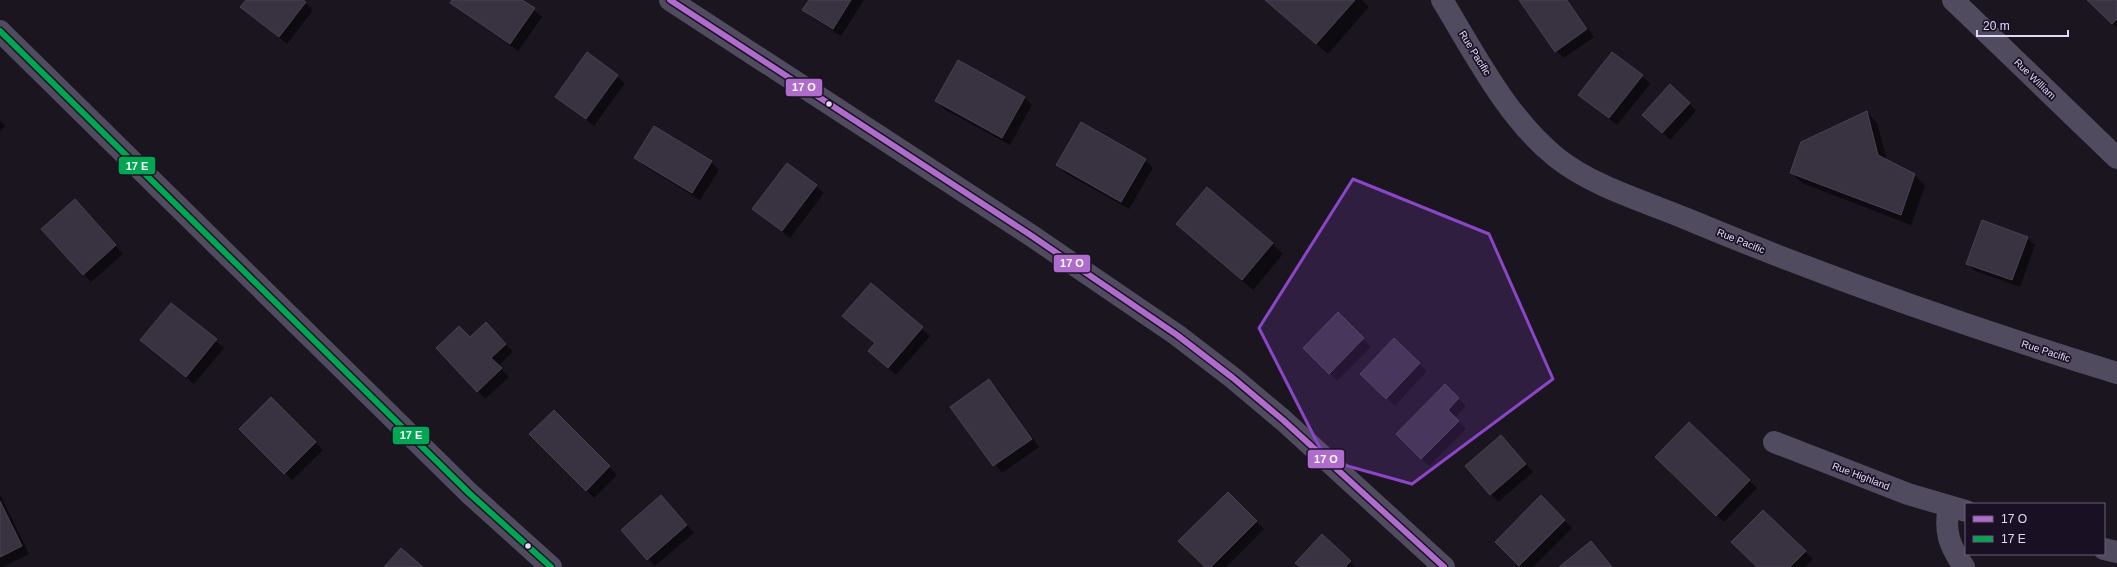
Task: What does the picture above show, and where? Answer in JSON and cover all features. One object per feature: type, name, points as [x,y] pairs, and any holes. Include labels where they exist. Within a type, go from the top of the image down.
[{"type":"street","points":[[670,0],[1017,226],[1176,335],[1233,378],[1283,420],[1444,567]]},
{"type":"street","name":"Rue Pacific","points":[[1442,0],[1509,106],[1528,129],[1555,156],[1577,171],[1615,190],[1880,295],[1935,315],[2117,373]]},
{"type":"street","name":"Rue William","points":[[1953,0],[2117,158]]},
{"type":"street","points":[[0,31],[469,493],[551,567]]},
{"type":"street","name":"Rue Highland","points":[[1774,442],[1908,494],[1958,508],[1947,529],[1949,542],[1964,567]]},
{"type":"street","points":[[2105,549],[2117,552]]},
{"type":"highlighted area","points":[[1353,179],[1489,234],[1553,379],[1412,484],[1326,460],[1259,328]]},
{"type":"building","points":[[246,0],[303,0],[306,2],[279,37],[240,7]]},
{"type":"building","points":[[452,0],[522,0],[535,8],[510,44],[450,3]]},
{"type":"building","points":[[809,0],[851,0],[833,29],[802,10]]},
{"type":"building","points":[[1265,0],[1355,0],[1316,44]]},
{"type":"building","points":[[1519,0],[1567,0],[1587,29],[1555,52]]},
{"type":"building","points":[[2087,0],[2117,0],[2117,19],[2112,24]]},
{"type":"building","points":[[587,52],[618,75],[586,119],[555,97]]},
{"type":"building","points":[[1612,52],[1643,75],[1609,118],[1578,95]]},
{"type":"building","points":[[958,60],[1025,97],[1002,138],[935,101]]},
{"type":"building","points":[[1670,84],[1690,103],[1662,133],[1642,115]]},
{"type":"building","points":[[1867,111],[1878,155],[1915,174],[1901,215],[1790,173],[1801,142]]},
{"type":"building","points":[[1081,122],[1146,159],[1121,202],[1056,165]]},
{"type":"building","points":[[654,126],[712,161],[692,193],[634,158]]},
{"type":"building","points":[[787,163],[817,185],[782,231],[752,209]]},
{"type":"building","points":[[1207,187],[1273,243],[1242,280],[1176,224]]},
{"type":"building","points":[[75,199],[116,245],[83,275],[41,229]]},
{"type":"building","points":[[1982,220],[2028,237],[2012,280],[1966,264]]},
{"type":"building","points":[[871,283],[923,327],[888,368],[868,351],[875,343],[842,316]]},
{"type":"building","points":[[171,303],[217,339],[186,377],[140,340]]},
{"type":"building","points":[[1338,312],[1364,338],[1329,374],[1303,348]]},
{"type":"building","points":[[486,322],[506,344],[491,358],[502,368],[477,392],[436,348],[459,326],[470,337]]},
{"type":"building","points":[[1394,338],[1420,363],[1386,399],[1360,374]]},
{"type":"building","points":[[989,379],[1032,439],[993,466],[950,407]]},
{"type":"building","points":[[1445,384],[1459,398],[1448,410],[1459,421],[1421,459],[1396,434]]},
{"type":"building","points":[[271,397],[316,442],[284,474],[239,429]]},
{"type":"building","points":[[554,410],[610,466],[586,491],[529,434]]},
{"type":"building","points":[[1689,422],[1750,480],[1716,516],[1655,457]]},
{"type":"building","points":[[1501,435],[1526,464],[1490,495],[1465,466]]},
{"type":"building","points":[[1228,492],[1257,521],[1211,567],[1205,567],[1178,541]]},
{"type":"building","points":[[661,495],[687,525],[647,560],[621,530]]},
{"type":"building","points":[[1541,495],[1565,520],[1519,566],[1495,542]]},
{"type":"building","points":[[0,501],[22,546],[0,557]]},
{"type":"building","points":[[1763,510],[1806,551],[1790,567],[1757,567],[1731,542]]},
{"type":"building","points":[[1322,534],[1351,561],[1345,567],[1300,567],[1295,563]]},
{"type":"building","points":[[1591,541],[1612,567],[1559,567]]},
{"type":"building","points":[[401,548],[423,567],[384,567]]},
{"type":"transit line","points":[[670,0],[1029,234],[1177,335],[1233,378],[1283,420],[1444,567]]},
{"type":"transit line","points":[[0,31],[469,493],[551,567]]}]
